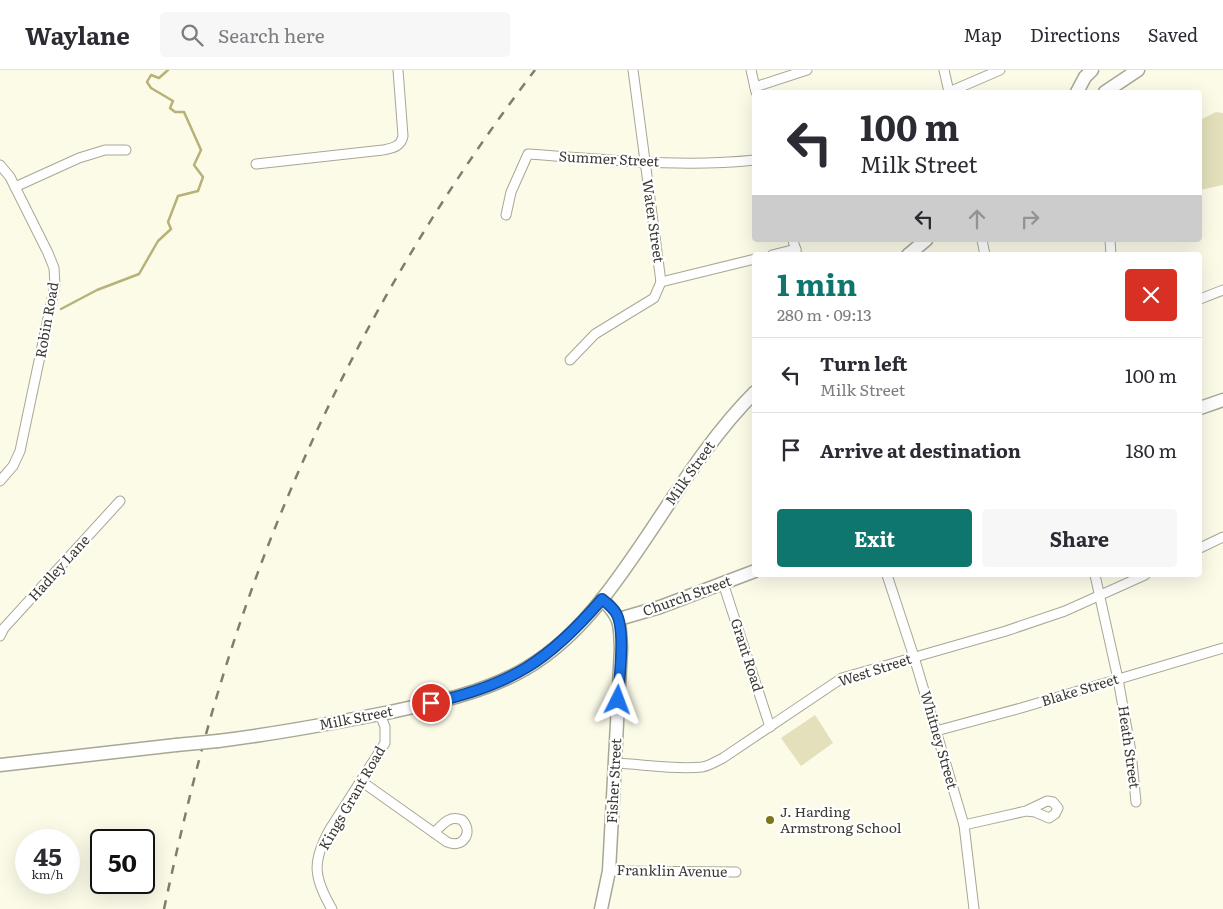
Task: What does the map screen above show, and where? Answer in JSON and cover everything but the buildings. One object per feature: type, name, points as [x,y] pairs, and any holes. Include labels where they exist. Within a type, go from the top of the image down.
[{"type":"main road","points":[[1079,90],[1085,78],[1092,70]]},
{"type":"main road","points":[[1108,90],[1138,70]]},
{"type":"main road","points":[[912,252],[924,242]]},
{"type":"main road","name":"Milk Street","points":[[0,765],[284,732],[380,714],[464,695],[511,677],[540,659],[566,638],[602,599],[631,560],[706,448],[727,421],[752,395]]},
{"type":"main road","points":[[1202,407],[1223,400]]},
{"type":"main road","name":"Church Street","points":[[618,619],[660,607],[752,572]]},
{"type":"main road","points":[[602,599],[615,611],[618,619]]},
{"type":"main road","name":"Fisher Street","points":[[601,909],[609,871],[621,649],[618,619]]},
{"type":"street","points":[[256,164],[383,150],[397,146],[403,136],[398,70]]},
{"type":"street","name":"Water Street","points":[[633,70],[661,282]]},
{"type":"street","points":[[751,70],[756,90],[807,70]]},
{"type":"street","points":[[944,70],[949,90]]},
{"type":"street","points":[[954,90],[1000,70]]},
{"type":"street","points":[[15,187],[79,158],[105,150],[126,150]]},
{"type":"street","name":"Summer Street","points":[[506,215],[511,192],[528,154],[645,162],[725,163],[752,160]]},
{"type":"street","name":"Robin Road","points":[[0,164],[15,187],[48,253],[54,268],[55,285],[20,451],[13,466],[0,482]]},
{"type":"street","points":[[570,360],[596,334],[654,298],[661,282],[752,260]]},
{"type":"street","points":[[1202,298],[1223,290]]},
{"type":"street","name":"Hadley Lane","points":[[0,636],[4,628],[120,501]]},
{"type":"street","points":[[1202,547],[1223,537]]},
{"type":"street","name":"Whitney Street","points":[[888,577],[914,657],[964,826],[974,909]]},
{"type":"street","name":"Heath Street","points":[[1095,577],[1118,679],[1131,752],[1136,802]]},
{"type":"street","name":"West Street","points":[[615,763],[702,767],[723,758],[842,678],[1006,631],[1065,611],[1140,577]]},
{"type":"street","name":"Grant Road","points":[[723,582],[770,727]]},
{"type":"street","name":"Blake Street","points":[[936,731],[1223,648]]},
{"type":"street","name":"Kings Grant Road","points":[[332,909],[317,876],[317,860],[322,844],[330,829],[385,743],[385,727],[380,714]]},
{"type":"street","points":[[361,781],[434,833]]},
{"type":"street","points":[[964,826],[1026,811]]},
{"type":"street","name":"Franklin Avenue","points":[[609,871],[736,872]]},
{"type":"shaded area","points":[[1216,112],[1223,113],[1223,185],[1202,190],[1202,119]]},
{"type":"shaded area","points":[[815,715],[833,743],[801,766],[781,738]]},
{"type":"waterway","points":[[61,309],[97,290],[139,274],[158,241],[171,229],[168,222],[178,196],[198,191],[203,177],[194,165],[201,150],[184,112],[175,112],[170,108],[173,101],[151,88],[147,82],[151,75],[159,78],[168,70]]},
{"type":"railway","points":[[164,909],[196,771],[225,669],[263,559],[293,485],[326,412],[362,340],[401,270],[443,201],[535,70]]},
{"type":"place","name":"J. Harding Armstrong School","points":[[770,820]]},
{"type":"route","points":[[431,703],[480,690],[526,669],[566,638],[602,599],[615,611],[620,630],[621,649],[618,700]]}]
